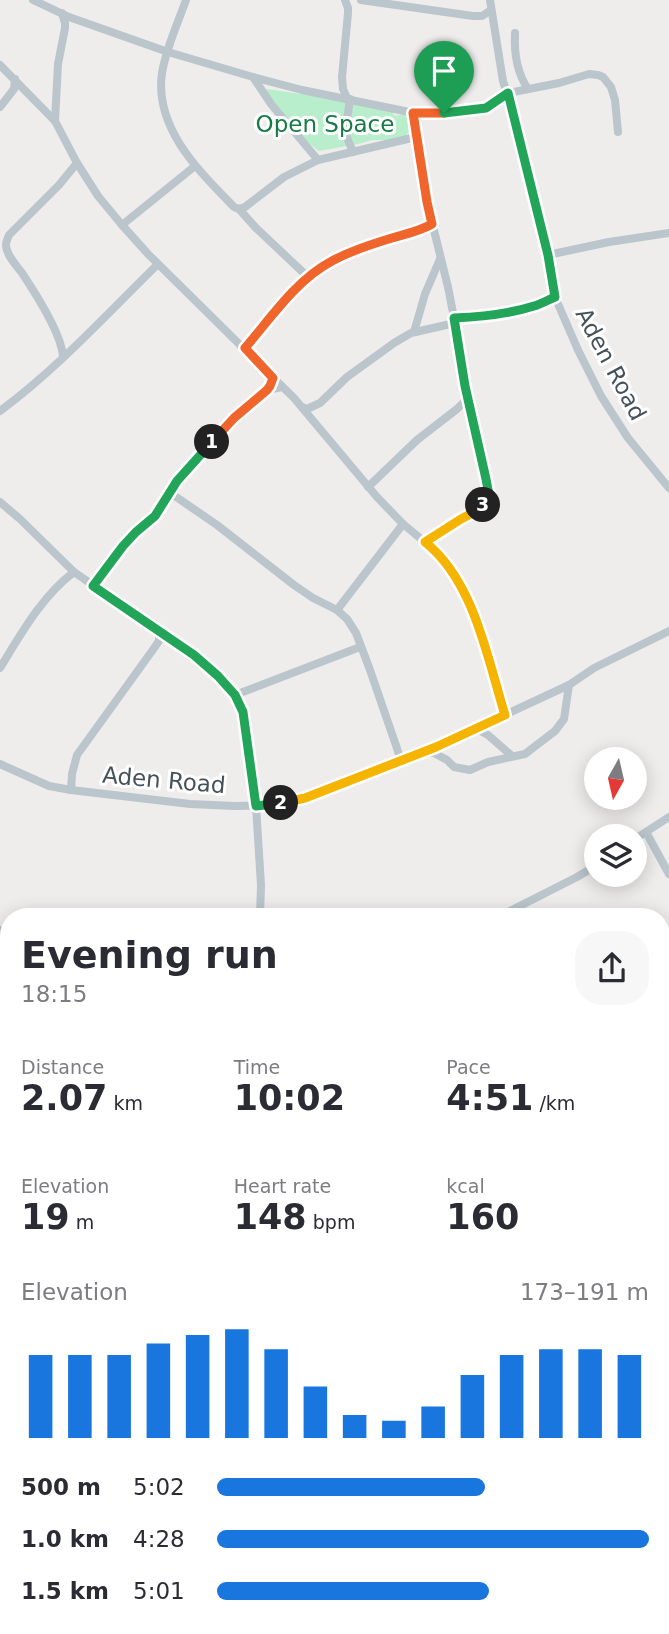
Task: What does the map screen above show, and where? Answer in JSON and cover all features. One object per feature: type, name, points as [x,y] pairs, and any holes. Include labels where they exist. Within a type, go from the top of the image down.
[{"type":"street","points":[[33,0],[168,52],[302,90],[413,113],[444,113],[486,108],[508,93],[589,74],[603,77],[611,87],[615,100],[618,132]]},
{"type":"street","points":[[186,0],[162,72],[163,100],[174,135],[195,166],[308,277]]},
{"type":"street","points":[[345,0],[348,13],[342,85],[348,98],[345,133],[353,152]]},
{"type":"street","points":[[361,0],[473,16],[482,16],[491,10]]},
{"type":"street","name":"Aden Road","points":[[489,0],[503,81],[548,255],[555,297],[601,396],[628,438],[669,488]]},
{"type":"street","points":[[55,121],[58,64],[65,23],[62,13]]},
{"type":"street","points":[[515,33],[515,54],[528,89]]},
{"type":"street","points":[[0,65],[55,121],[77,163],[121,225],[302,407],[368,487],[402,524],[432,548],[453,572],[469,600],[505,715]]},
{"type":"street","points":[[253,77],[271,104],[318,160]]},
{"type":"street","points":[[0,107],[14,89],[15,79]]},
{"type":"street","points":[[413,113],[427,202],[455,320],[468,398],[489,495],[478,510],[425,542]]},
{"type":"street","points":[[239,209],[284,177],[318,160],[416,137]]},
{"type":"street","points":[[62,356],[62,348],[53,328],[3,241],[77,163]]},
{"type":"street","points":[[121,225],[195,166]]},
{"type":"street","points":[[245,348],[308,277],[332,261],[432,224]]},
{"type":"street","points":[[548,255],[669,233]]},
{"type":"street","points":[[414,332],[421,304],[441,258]]},
{"type":"street","points":[[0,411],[26,392],[159,264]]},
{"type":"street","points":[[302,407],[307,409],[320,403],[366,362],[394,342],[414,332],[455,320],[521,309],[555,297]]},
{"type":"street","points":[[93,586],[123,546],[155,516],[169,492],[225,427],[267,390],[273,378]]},
{"type":"street","points":[[267,390],[282,387]]},
{"type":"street","points":[[368,487],[416,440],[468,398]]},
{"type":"street","points":[[313,420],[320,403]]},
{"type":"street","points":[[169,492],[209,519],[294,585],[337,610],[347,619],[356,633],[401,760]]},
{"type":"street","points":[[0,502],[74,572],[194,655],[235,695],[243,712],[256,806],[260,908]]},
{"type":"street","points":[[337,610],[402,524]]},
{"type":"street","points":[[0,668],[37,611],[74,572]]},
{"type":"street","points":[[71,790],[77,755],[159,641],[159,630]]},
{"type":"street","name":"Aden Road","points":[[0,764],[49,786],[190,804],[256,806],[305,798],[423,752],[505,715],[569,685],[594,668],[669,631]]},
{"type":"street","points":[[235,695],[360,647]]},
{"type":"street","points":[[423,752],[434,753],[463,770],[475,769],[488,762],[512,756],[520,757],[555,731],[564,719],[569,685]]},
{"type":"street","points":[[475,728],[488,735],[512,756]]},
{"type":"street","points":[[647,831],[669,817]]},
{"type":"street","points":[[647,834],[669,874]]},
{"type":"street","points":[[516,908],[584,873]]},
{"type":"green space","name":"Open Space","points":[[267,89],[389,107],[395,116],[404,114],[411,117],[411,128],[403,140],[372,140],[319,151],[298,135],[264,92]]},
{"type":"route","points":[[508,93],[548,255],[555,297],[521,309],[454,318],[465,386],[489,495],[478,510],[425,542],[453,572],[469,600],[505,715],[436,747],[305,798],[256,806],[243,712],[235,695],[194,655],[93,586],[123,546],[155,516],[184,473],[225,427],[270,386],[273,378],[245,348],[278,309],[308,277],[332,261],[432,224],[413,113],[444,113],[486,108],[508,93]]}]
